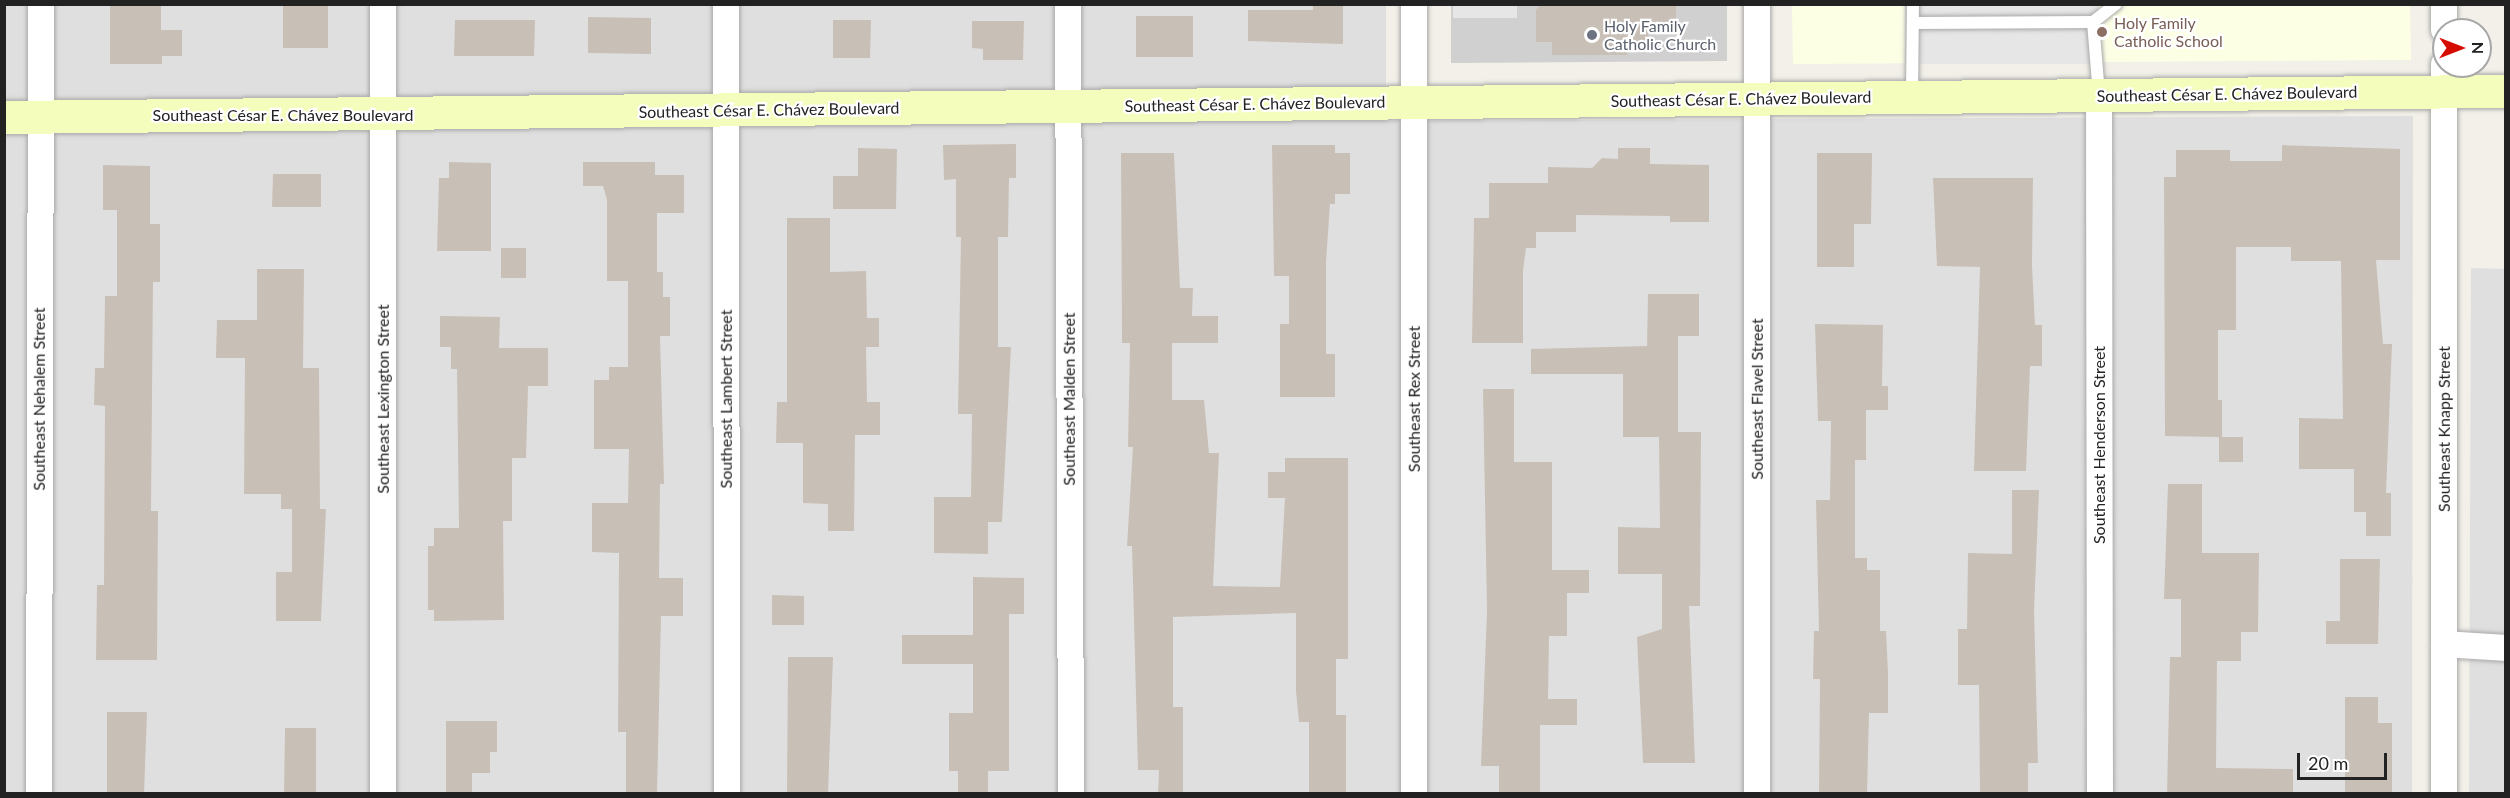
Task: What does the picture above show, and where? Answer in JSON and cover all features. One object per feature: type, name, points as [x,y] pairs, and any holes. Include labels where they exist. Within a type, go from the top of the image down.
[{"type":"street","name":"Southeast Nehalem Street","points":[[39,794],[40,4]]},
{"type":"street","name":"Southeast Lexington Street","points":[[383,4],[383,794]]},
{"type":"street","name":"Southeast Lambert Street","points":[[726,4],[727,794]]},
{"type":"street","name":"Southeast Malden Street","points":[[1068,4],[1071,794]]},
{"type":"street","name":"Southeast Rex Street","points":[[1414,4],[1414,794]]},
{"type":"street","name":"Southeast Flavel Street","points":[[1757,4],[1757,794]]},
{"type":"street","name":"Southeast César E. Chávez Boulevard","points":[[4,117],[2099,96],[2444,78],[2505,92]]},
{"type":"street","name":"Southeast Knapp Street","points":[[2444,78],[2444,794]]},
{"type":"street","name":"Southeast Henderson Street","points":[[2099,96],[2100,794]]},
{"type":"street","points":[[2444,644],[2505,648]]},
{"type":"lane","points":[[1912,98],[1913,4]]},
{"type":"lane","points":[[1913,23],[2093,22],[2116,4]]},
{"type":"lane","points":[[2093,22],[2099,96]]},
{"type":"shaded area","points":[[1386,4],[1386,121],[2413,116],[2412,793],[5,794],[5,5]]},
{"type":"shaded area","points":[[1451,5],[1727,5],[1727,61],[1451,63]]},
{"type":"shaded area","points":[[1453,5],[1517,5],[1517,18],[1453,18]]},
{"type":"shaded area","name":"Holy Family Catholic School","points":[[1792,5],[2410,5],[2411,60],[1793,64]]},
{"type":"shaded area","points":[[1905,5],[2098,5],[2098,64],[1905,64]]},
{"type":"shaded area","points":[[2471,268],[2505,269],[2505,793],[2469,794]]},
{"type":"building","points":[[110,4],[161,4],[161,30],[182,30],[182,56],[162,56],[162,64],[110,64]]},
{"type":"building","points":[[283,4],[328,4],[328,48],[283,48]]},
{"type":"building","points":[[1313,4],[1343,4],[1343,44],[1248,41],[1248,10],[1313,10]]},
{"type":"building","name":"Holy Family Catholic Church","points":[[1541,4],[1676,4],[1676,28],[1648,28],[1648,45],[1627,45],[1627,55],[1552,55],[1552,42],[1536,42],[1536,10]]},
{"type":"building","points":[[1136,16],[1193,16],[1193,57],[1136,57]]},
{"type":"building","points":[[588,17],[651,18],[651,54],[588,53]]},
{"type":"building","points":[[455,20],[535,20],[534,56],[454,56]]},
{"type":"building","points":[[833,20],[871,20],[870,58],[833,58]]},
{"type":"building","points":[[972,21],[1024,21],[1023,60],[983,60],[983,49],[972,48]]},
{"type":"building","points":[[1016,144],[1016,178],[1009,178],[1008,237],[998,237],[998,347],[1011,347],[1002,522],[988,522],[988,554],[934,553],[934,497],[971,497],[972,414],[958,414],[961,237],[956,237],[956,179],[944,180],[943,145]]},
{"type":"building","points":[[1272,145],[1335,145],[1335,153],[1350,153],[1350,194],[1335,194],[1335,204],[1330,204],[1326,262],[1326,354],[1335,354],[1335,397],[1280,397],[1280,324],[1289,324],[1289,276],[1274,276]]},
{"type":"building","points":[[2282,145],[2400,149],[2400,260],[2376,260],[2383,344],[2392,344],[2386,493],[2391,493],[2391,536],[2366,536],[2366,512],[2354,512],[2354,469],[2299,469],[2299,418],[2343,419],[2341,261],[2291,261],[2291,247],[2236,247],[2236,330],[2218,330],[2218,400],[2222,400],[2222,437],[2243,437],[2243,462],[2219,462],[2219,437],[2165,436],[2164,177],[2176,177],[2176,150],[2230,150],[2230,161],[2282,161]]},
{"type":"building","points":[[858,148],[897,149],[896,209],[833,209],[833,176],[858,176]]},
{"type":"building","points":[[1618,148],[1650,148],[1650,164],[1709,165],[1709,222],[1670,222],[1670,216],[1576,215],[1576,232],[1536,232],[1536,248],[1526,248],[1523,271],[1523,343],[1472,343],[1474,218],[1489,218],[1489,183],[1548,183],[1548,167],[1592,168],[1602,158],[1618,159]]},
{"type":"building","points":[[1121,153],[1174,153],[1180,288],[1193,288],[1192,316],[1218,316],[1218,343],[1172,343],[1172,400],[1204,400],[1209,453],[1219,453],[1213,586],[1280,587],[1285,498],[1268,498],[1268,472],[1285,472],[1285,458],[1348,458],[1348,659],[1336,659],[1336,715],[1346,715],[1346,794],[1309,794],[1309,722],[1299,722],[1296,691],[1296,613],[1173,617],[1173,707],[1183,707],[1183,794],[1158,794],[1159,770],[1138,770],[1132,546],[1127,546],[1133,447],[1128,447],[1130,343],[1122,343]]},
{"type":"building","points":[[1817,153],[1872,153],[1871,224],[1854,224],[1854,267],[1817,267]]},
{"type":"building","points":[[449,162],[491,163],[491,251],[437,251],[439,178],[449,178]]},
{"type":"building","points":[[583,162],[655,162],[655,175],[684,175],[684,213],[657,213],[657,272],[663,272],[663,297],[670,297],[670,336],[660,336],[664,484],[660,484],[659,578],[683,578],[683,616],[661,616],[657,794],[626,794],[626,732],[618,732],[619,553],[592,552],[592,503],[628,503],[629,449],[594,449],[594,380],[609,380],[609,367],[628,367],[628,281],[607,281],[607,200],[603,186],[583,186]]},
{"type":"building","points":[[103,165],[150,166],[150,224],[160,224],[160,282],[153,282],[151,511],[158,511],[157,660],[96,660],[97,585],[104,585],[105,406],[94,405],[95,368],[104,368],[105,296],[117,296],[117,210],[103,210]]},
{"type":"building","points":[[273,174],[321,174],[321,207],[272,207]]},
{"type":"building","points":[[1933,178],[2033,178],[2032,265],[2035,325],[2042,325],[2042,366],[2030,366],[2026,471],[1974,471],[1980,267],[1937,266]]},
{"type":"building","points":[[787,218],[830,218],[830,272],[866,271],[867,318],[879,318],[879,347],[866,347],[867,402],[880,402],[880,435],[855,435],[854,531],[828,531],[828,504],[803,503],[803,443],[776,443],[777,402],[787,402]]},
{"type":"building","points":[[501,248],[526,248],[526,278],[501,278]]},
{"type":"building","points":[[257,269],[304,269],[303,368],[319,368],[320,509],[326,509],[321,621],[276,621],[276,572],[292,572],[292,509],[281,509],[281,494],[244,494],[245,358],[216,358],[217,320],[257,320]]},
{"type":"building","points":[[1648,294],[1699,294],[1699,336],[1678,336],[1678,432],[1701,432],[1700,606],[1689,606],[1695,763],[1643,763],[1637,637],[1662,629],[1662,574],[1618,574],[1618,527],[1660,528],[1659,437],[1623,437],[1623,374],[1531,374],[1531,349],[1647,346]]},
{"type":"building","points":[[440,316],[500,317],[499,348],[548,348],[548,386],[528,386],[526,458],[512,458],[512,521],[503,521],[504,620],[434,621],[434,610],[428,610],[428,546],[434,546],[434,528],[459,528],[457,369],[451,369],[451,347],[440,347]]},
{"type":"building","points":[[1815,324],[1883,325],[1882,386],[1888,386],[1888,410],[1866,410],[1866,460],[1855,460],[1855,558],[1867,558],[1867,570],[1880,570],[1880,631],[1886,631],[1888,672],[1888,713],[1869,713],[1867,794],[1819,794],[1820,679],[1813,679],[1814,631],[1819,631],[1816,500],[1830,500],[1831,421],[1818,421]]},
{"type":"building","points":[[1483,389],[1514,389],[1514,462],[1552,462],[1552,570],[1589,570],[1589,593],[1567,593],[1567,636],[1549,636],[1548,699],[1577,699],[1577,725],[1540,725],[1540,794],[1499,794],[1499,766],[1481,766],[1487,611]]},
{"type":"building","points":[[2168,484],[2202,484],[2202,553],[2259,553],[2258,632],[2241,632],[2241,661],[2217,661],[2216,768],[2293,769],[2293,794],[2167,794],[2170,657],[2181,657],[2181,599],[2164,599]]},
{"type":"building","points":[[2012,490],[2039,490],[2034,610],[2038,763],[2028,763],[2028,794],[1980,794],[1979,685],[1958,685],[1958,629],[1967,629],[1968,553],[2012,554]]},
{"type":"building","points":[[2340,559],[2380,559],[2378,644],[2326,644],[2326,621],[2340,621]]},
{"type":"building","points":[[973,577],[1024,578],[1024,614],[1009,614],[1009,771],[988,771],[988,794],[958,794],[958,771],[949,771],[949,713],[973,713],[973,664],[902,664],[902,635],[973,635]]},
{"type":"building","points":[[772,595],[804,596],[804,625],[772,625]]},
{"type":"building","points":[[788,657],[833,657],[828,794],[787,794]]},
{"type":"building","points":[[2345,697],[2378,697],[2378,723],[2392,723],[2392,794],[2345,794]]},
{"type":"building","points":[[107,712],[147,712],[144,794],[107,794]]},
{"type":"building","points":[[446,721],[497,721],[497,752],[490,752],[490,773],[472,773],[472,794],[446,794]]},
{"type":"building","points":[[285,728],[316,728],[316,794],[284,794]]},
{"type":"place","name":"Holy Family Catholic School","points":[[2102,32]]},
{"type":"place","name":"Holy Family Catholic Church","points":[[1592,35]]}]
